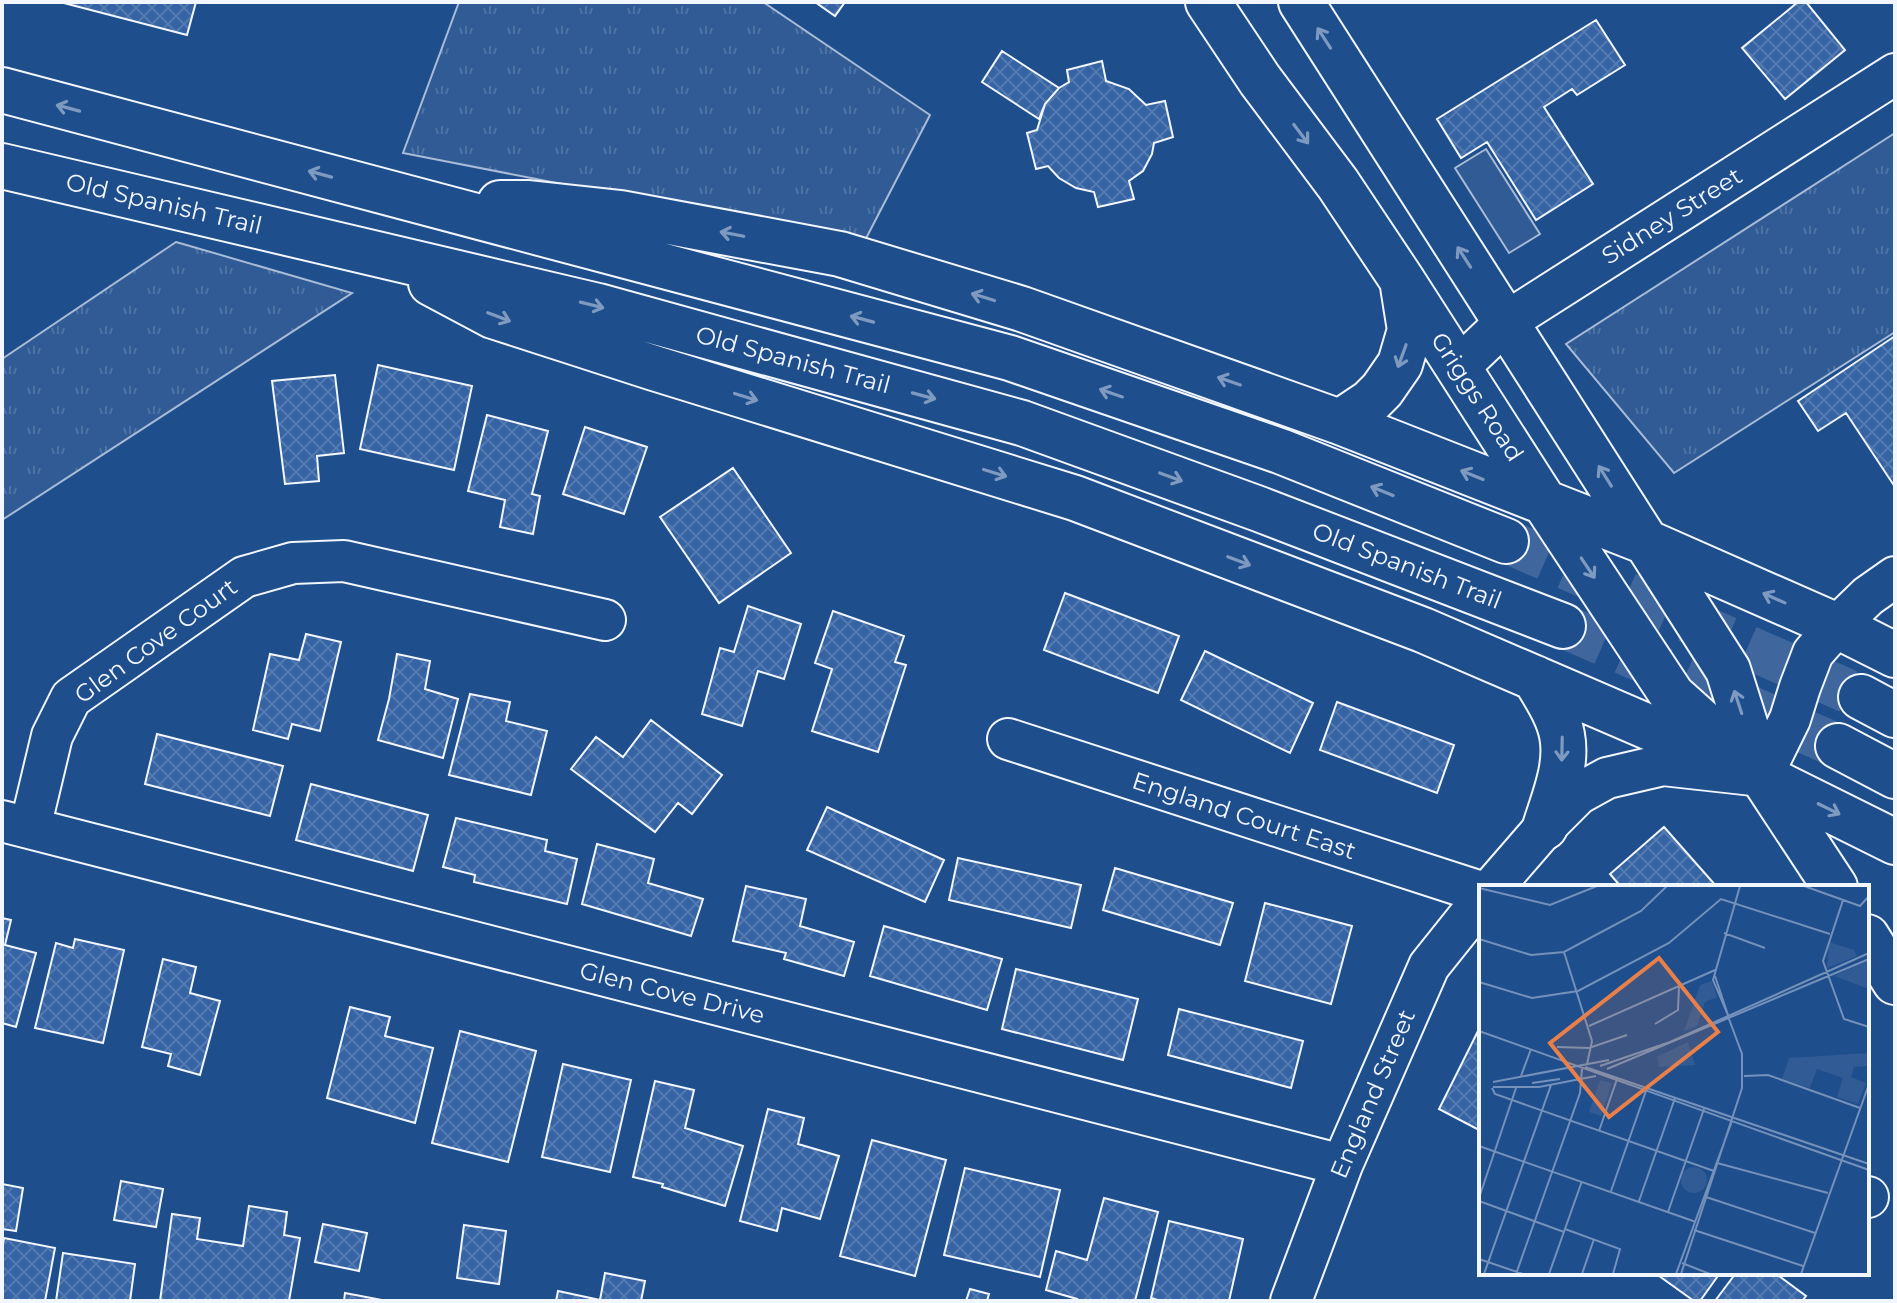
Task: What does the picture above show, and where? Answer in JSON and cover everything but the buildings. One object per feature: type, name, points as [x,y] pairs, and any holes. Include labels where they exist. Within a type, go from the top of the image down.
[{"type":"main road","name":"Griggs Road","points":[[1301,2],[1728,670],[1762,776]]},
{"type":"main road","name":"Griggs Road","points":[[1215,5],[1260,80],[1338,184],[1402,280],[1672,695],[1762,776],[1834,885]]},
{"type":"main road","points":[[2,90],[1010,358],[1280,451],[1506,541]]},
{"type":"main road","name":"Old Spanish Trail","points":[[2,166],[598,306],[1022,423],[1259,509],[1563,626]]},
{"type":"main road","points":[[363,186],[361,252],[493,316],[1075,498],[1423,630],[1762,776],[1895,842]]},
{"type":"main road","points":[[422,201],[529,203],[621,213],[840,254],[1022,309],[1340,422],[1646,542],[1837,626],[1895,655]]},
{"type":"main road","points":[[1340,422],[1370,402],[1400,364],[1410,330],[1402,280]]},
{"type":"main road","points":[[1535,678],[1554,712],[1563,737],[1561,776],[1545,827]]},
{"type":"main road","points":[[1838,746],[1895,776]]},
{"type":"main road","points":[[1869,940],[1895,982]]},
{"type":"street","name":"Sidney Street","points":[[1458,368],[1506,322],[1895,74]]},
{"type":"street","name":"Glen Cove Court","points":[[16,824],[71,698],[244,577],[293,563],[344,561],[605,620]]},
{"type":"street","points":[[1495,885],[1578,794],[1607,778],[1663,765],[1762,776],[1790,719],[1813,653],[1868,596],[1895,577]]},
{"type":"street","name":"England Court East","points":[[1008,739],[1479,891]]},
{"type":"street","name":"Glen Cove Drive","points":[[16,824],[1342,1165]]},
{"type":"street","name":"England Street","points":[[1291,1301],[1342,1165],[1429,966],[1479,904]]},
{"type":"green space","points":[[459,2],[763,2],[930,115],[861,248],[798,230],[403,153]]},
{"type":"green space","points":[[1895,133],[1895,332],[1674,473],[1566,344]]},
{"type":"green space","points":[[176,242],[352,293],[2,520],[2,359]]},
{"type":"shaded area","points":[[1486,149],[1540,234],[1509,253],[1455,168]]},
{"type":"tunnel","points":[[1506,541],[1861,697]]},
{"type":"tunnel","points":[[1563,626],[1838,746]]}]
